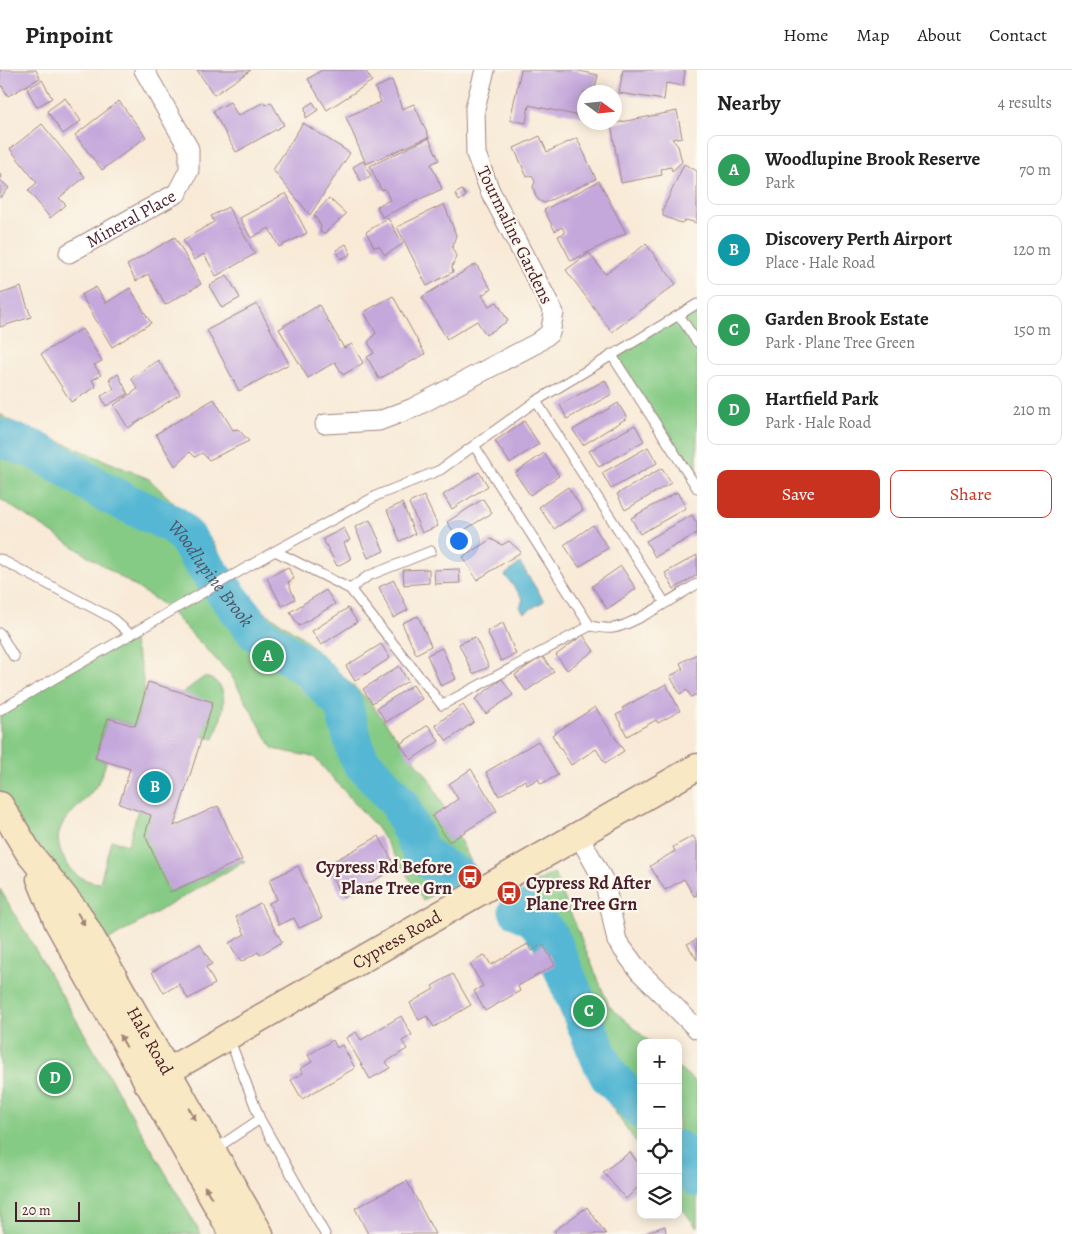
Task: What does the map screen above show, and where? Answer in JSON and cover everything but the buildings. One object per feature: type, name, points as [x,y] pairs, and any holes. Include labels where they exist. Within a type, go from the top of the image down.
[{"type":"main road","name":"Cypress Road","points":[[158,1077],[229,1038],[697,767]]},
{"type":"main road","name":"Hale Road","points":[[0,805],[30,853],[78,914],[233,1234]]},
{"type":"main road","name":"Hale Road","points":[[158,1077],[213,1151],[260,1234]]},
{"type":"street","name":"Mineral Place","points":[[70,253],[176,193],[189,170],[189,148],[144,70]]},
{"type":"street","name":"Tourmaline Gardens","points":[[325,424],[356,424],[379,421],[413,408],[537,343],[550,333],[554,313],[490,191],[476,154],[475,108],[485,70]]},
{"type":"street","points":[[579,836],[605,883],[617,941],[640,972],[697,1030]]},
{"type":"lane","points":[[0,710],[275,551],[378,495],[440,470],[475,447],[536,401],[611,354],[697,304]]},
{"type":"lane","points":[[679,314],[697,342]]},
{"type":"lane","points":[[611,354],[697,488]]},
{"type":"lane","points":[[536,401],[665,603]]},
{"type":"lane","points":[[475,447],[590,626]]},
{"type":"lane","points":[[275,551],[350,589],[442,705],[590,626],[614,628],[665,603],[697,584]]},
{"type":"lane","points":[[350,589],[368,576],[431,551]]},
{"type":"lane","points":[[0,559],[12,563],[112,618],[131,635]]},
{"type":"lane","points":[[0,632],[14,657]]},
{"type":"lane","points":[[229,1038],[260,1119],[325,1234]]},
{"type":"lane","points":[[213,1151],[260,1119]]},
{"type":"green space","points":[[697,304],[697,488],[611,354]]},
{"type":"green space","points":[[0,414],[9,420],[149,479],[211,539],[247,600],[302,637],[368,700],[430,780],[476,872],[423,900],[377,828],[314,757],[273,749],[231,675],[164,605],[0,499]]},
{"type":"green space","points":[[131,635],[141,667],[145,694],[135,726],[108,718],[95,758],[106,762],[101,777],[86,799],[71,813],[60,828],[58,837],[65,861],[71,870],[80,877],[100,883],[111,840],[128,845],[138,810],[151,815],[170,892],[242,860],[245,861],[97,947],[0,805],[0,710]]},
{"type":"green space","points":[[204,677],[220,686],[223,694],[222,712],[214,739],[202,736],[182,693]]},
{"type":"green space","points":[[554,873],[609,1006],[646,1039],[637,1039],[637,1143],[592,1079],[557,995],[524,888]]},
{"type":"green space","points":[[0,889],[27,935],[201,1234],[0,1234]]},
{"type":"green space","points":[[682,1070],[697,1083],[697,1228],[682,1208]]},
{"type":"water","points":[[520,563],[544,601],[524,613],[520,607],[523,599],[505,575]]},
{"type":"waterway","name":"Woodlupine Brook","points":[[0,438],[33,449],[102,491],[174,525],[187,538],[199,558],[255,631],[310,670],[343,704],[356,751],[361,761],[399,803],[421,852],[432,862],[460,878]]},
{"type":"waterway","name":"Woodlupine Brook","points":[[518,910],[534,918],[550,937],[609,1076],[637,1105]]},
{"type":"waterway","name":"Woodlupine Brook","points":[[682,1156],[697,1177]]},
{"type":"place","name":"Woodlupine Brook Reserve","points":[[268,656]]},
{"type":"place","name":"Discovery Perth Airport","points":[[155,787]]},
{"type":"place","name":"Cypress Rd Before Plane Tree Grn","points":[[470,877]]},
{"type":"place","name":"Cypress Rd After Plane Tree Grn","points":[[509,893]]},
{"type":"place","name":"Garden Brook Estate","points":[[589,1011]]},
{"type":"place","name":"Hartfield Park","points":[[55,1078]]}]
